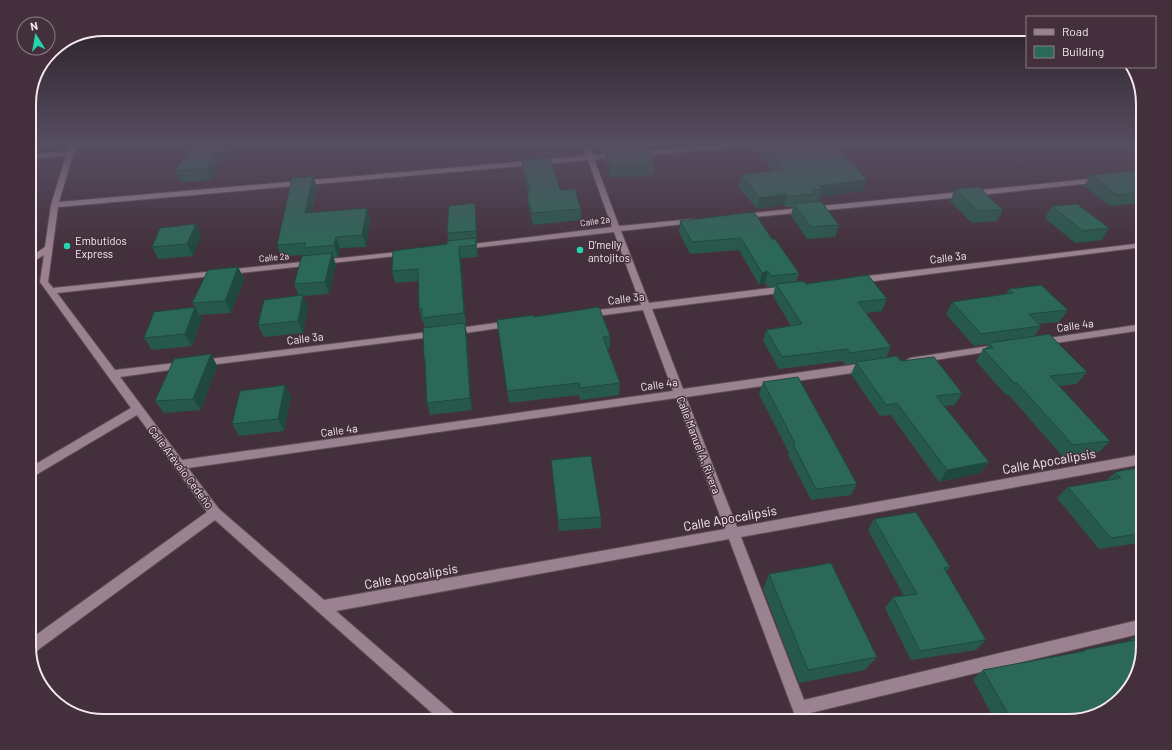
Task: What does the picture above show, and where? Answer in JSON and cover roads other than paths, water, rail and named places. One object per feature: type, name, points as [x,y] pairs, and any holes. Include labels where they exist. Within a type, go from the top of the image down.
[{"type":"street","name":"Calle Arévalo Cedeño","points":[[64,181],[55,205],[44,282],[215,513],[444,714]]},
{"type":"street","points":[[55,205],[328,181]]},
{"type":"street","name":"Calle Manuel A. Rivera","points":[[599,181],[802,714]]},
{"type":"street","points":[[733,217],[951,196],[1086,181]]},
{"type":"street","name":"Calle 2a","points":[[455,248],[550,238],[616,228],[701,220]]},
{"type":"street","name":"Calle 3a","points":[[848,282],[1136,246]]},
{"type":"street","points":[[36,257],[49,248]]},
{"type":"street","name":"Calle 2a","points":[[51,291],[416,252]]},
{"type":"street","name":"Calle 3a","points":[[583,315],[794,289]]},
{"type":"street","name":"Calle 3a","points":[[113,374],[520,323]]},
{"type":"street","name":"Calle 4a","points":[[1030,343],[1136,328]]},
{"type":"street","points":[[896,362],[1006,347]]},
{"type":"street","name":"Calle 4a","points":[[179,465],[873,366]]},
{"type":"street","points":[[36,470],[138,409]]},
{"type":"street","name":"Calle Apocalipsis","points":[[322,607],[1136,460]]},
{"type":"street","points":[[36,644],[215,513]]},
{"type":"street","points":[[800,708],[1136,628]]},
{"type":"place","name":"Embutidos Express","points":[[67,246]]},
{"type":"place","name":"D’melly antojitos","points":[[580,250]]}]
